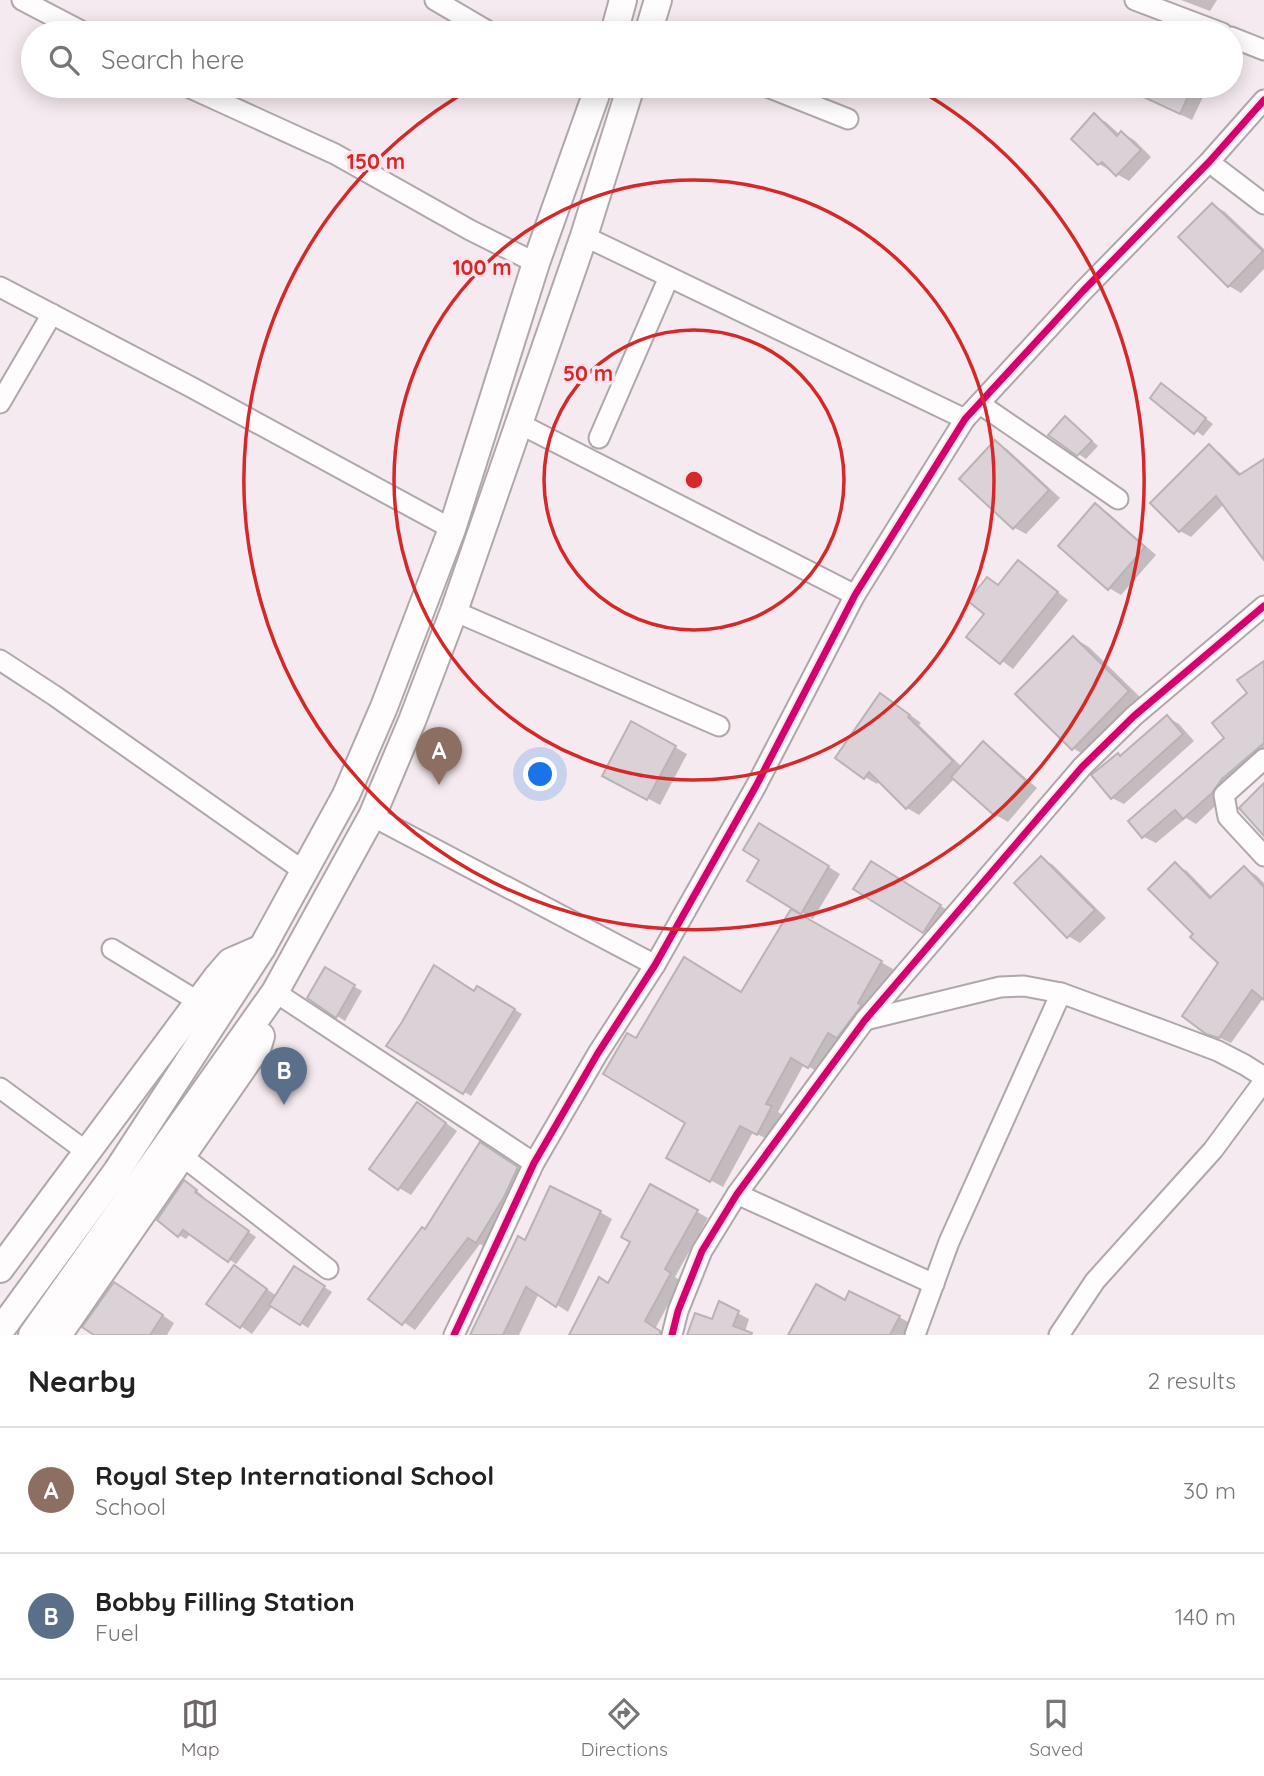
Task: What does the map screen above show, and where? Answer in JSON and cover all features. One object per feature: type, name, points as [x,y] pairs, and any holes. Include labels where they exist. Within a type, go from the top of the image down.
[{"type":"main road","points":[[617,21],[623,0]]},
{"type":"main road","points":[[652,21],[658,0]]},
{"type":"main road","points":[[0,1331],[117,1171],[262,948],[346,795],[384,706],[452,528],[589,98]]},
{"type":"main road","points":[[32,1335],[269,1000],[372,816],[454,611],[584,236],[627,98]]},
{"type":"main road","points":[[0,1269],[230,962],[262,948]]},
{"type":"main road","points":[[60,1334],[258,1046],[269,1000]]},
{"type":"street","points":[[22,0],[62,21]]},
{"type":"street","points":[[435,0],[471,21]]},
{"type":"street","points":[[1135,0],[1190,21]]},
{"type":"street","points":[[1243,42],[1264,50]]},
{"type":"street","points":[[212,98],[335,154],[470,230],[536,263]]},
{"type":"street","points":[[795,98],[848,119]]},
{"type":"street","points":[[454,1335],[534,1163],[598,1054],[655,965],[756,786],[855,595],[965,419],[1083,291],[1209,162],[1264,100]]},
{"type":"street","points":[[1209,162],[1264,204]]},
{"type":"street","points":[[584,236],[965,419]]},
{"type":"street","points":[[599,438],[669,277]]},
{"type":"street","points":[[0,287],[452,528]]},
{"type":"street","points":[[0,403],[52,314]]},
{"type":"street","points":[[980,404],[1118,499]]},
{"type":"street","points":[[520,424],[855,595]]},
{"type":"street","points":[[672,1335],[678,1311],[702,1251],[737,1194],[865,1020],[1082,767],[1134,716],[1264,606]]},
{"type":"street","points":[[454,611],[719,726]]},
{"type":"street","points":[[0,660],[305,872]]},
{"type":"street","points":[[1264,760],[1224,795],[1228,817],[1264,856]]},
{"type":"street","points":[[372,816],[655,965]]},
{"type":"street","points":[[113,948],[199,1002]]},
{"type":"street","points":[[865,1020],[1000,987],[1024,986],[1061,993],[1218,1051],[1264,1079],[1213,1150],[1095,1281],[1059,1335]]},
{"type":"street","points":[[915,1335],[949,1242],[1061,993]]},
{"type":"street","points":[[269,1000],[534,1163]]},
{"type":"street","points":[[0,1088],[87,1152]]},
{"type":"street","points":[[182,1156],[328,1269]]},
{"type":"street","points":[[737,1194],[934,1284]]},
{"type":"building","points":[[1146,98],[1187,98],[1180,114]]},
{"type":"building","points":[[1094,113],[1117,136],[1121,131],[1141,150],[1116,176],[1102,162],[1098,165],[1071,139]]},
{"type":"building","points":[[1212,203],[1263,251],[1228,287],[1178,237]]},
{"type":"building","points":[[1161,383],[1206,418],[1194,434],[1150,398]]},
{"type":"building","points":[[1065,416],[1092,441],[1077,456],[1048,435]]},
{"type":"building","points":[[995,440],[1049,490],[1013,529],[959,479]]},
{"type":"building","points":[[1209,444],[1239,475],[1264,459],[1264,560],[1216,496],[1179,532],[1150,503]]},
{"type":"building","points":[[1095,503],[1145,547],[1108,590],[1058,546]]},
{"type":"building","points":[[1018,560],[1058,592],[1000,664],[966,637],[984,614],[968,601],[987,577],[998,585]]},
{"type":"building","points":[[1073,636],[1129,691],[1072,750],[1015,694]]},
{"type":"building","points":[[1264,661],[1264,743],[1222,779],[1212,793],[1183,819],[1175,810],[1142,838],[1128,821],[1224,738],[1212,723],[1247,693],[1237,680]]},
{"type":"building","points":[[880,693],[910,715],[908,717],[953,761],[906,809],[869,772],[864,779],[835,758]]},
{"type":"building","points":[[1167,715],[1183,734],[1111,799],[1091,775],[1118,753],[1120,756]]},
{"type":"building","points":[[631,721],[676,746],[647,800],[602,776]]},
{"type":"building","points":[[983,741],[1026,781],[995,816],[951,777]]},
{"type":"building","points":[[1264,783],[1264,836],[1239,808]]},
{"type":"building","points":[[759,823],[829,866],[801,914],[747,881],[759,860],[743,850]]},
{"type":"building","points":[[1041,856],[1095,910],[1067,938],[1014,883]]},
{"type":"building","points":[[871,861],[941,905],[923,933],[853,889]]},
{"type":"building","points":[[1175,862],[1210,898],[1244,866],[1264,887],[1264,1000],[1252,990],[1219,1038],[1206,1034],[1182,1016],[1218,963],[1190,937],[1193,934],[1148,889]]},
{"type":"building","points":[[791,909],[882,961],[858,1003],[862,1005],[837,1038],[828,1033],[808,1068],[791,1058],[766,1104],[772,1106],[757,1135],[740,1126],[710,1182],[666,1158],[685,1123],[603,1074],[627,1033],[636,1038],[684,957],[741,992]]},
{"type":"building","points":[[434,965],[474,991],[477,986],[515,1009],[463,1094],[386,1046]]},
{"type":"building","points":[[325,967],[355,985],[336,1018],[307,998]]},
{"type":"building","points":[[417,1102],[446,1123],[398,1190],[369,1169]]},
{"type":"building","points":[[480,1142],[518,1167],[504,1197],[476,1243],[468,1238],[402,1325],[368,1299],[422,1227],[425,1229]]},
{"type":"building","points":[[184,1180],[197,1190],[195,1192],[249,1231],[228,1262],[183,1230],[178,1237],[157,1220]]},
{"type":"building","points":[[650,1184],[698,1210],[665,1269],[671,1273],[645,1321],[660,1331],[660,1335],[569,1335],[599,1277],[608,1283],[630,1242],[621,1237]]},
{"type":"building","points":[[550,1186],[601,1211],[556,1307],[526,1287],[503,1335],[470,1335],[518,1236],[525,1240]]},
{"type":"building","points":[[234,1265],[267,1289],[240,1328],[206,1304]]},
{"type":"building","points":[[294,1266],[325,1286],[300,1325],[269,1305]]},
{"type":"building","points":[[114,1282],[163,1315],[150,1335],[94,1335],[82,1327]]},
{"type":"building","points":[[816,1284],[845,1300],[849,1291],[900,1316],[890,1335],[788,1335]]},
{"type":"building","points":[[719,1301],[739,1311],[733,1326],[752,1333],[751,1335],[687,1335],[695,1313],[712,1319]]},
{"type":"cycle path","points":[[454,1335],[534,1163],[598,1053],[655,965],[756,786],[855,595],[965,419],[1083,291],[1209,162],[1264,100]]},
{"type":"cycle path","points":[[672,1335],[678,1311],[702,1251],[737,1194],[865,1020],[1082,767],[1134,716],[1264,606]]},
{"type":"place","name":"Royal Step International School","points":[[439,785]]},
{"type":"place","name":"Bobby Filling Station","points":[[284,1105]]}]
